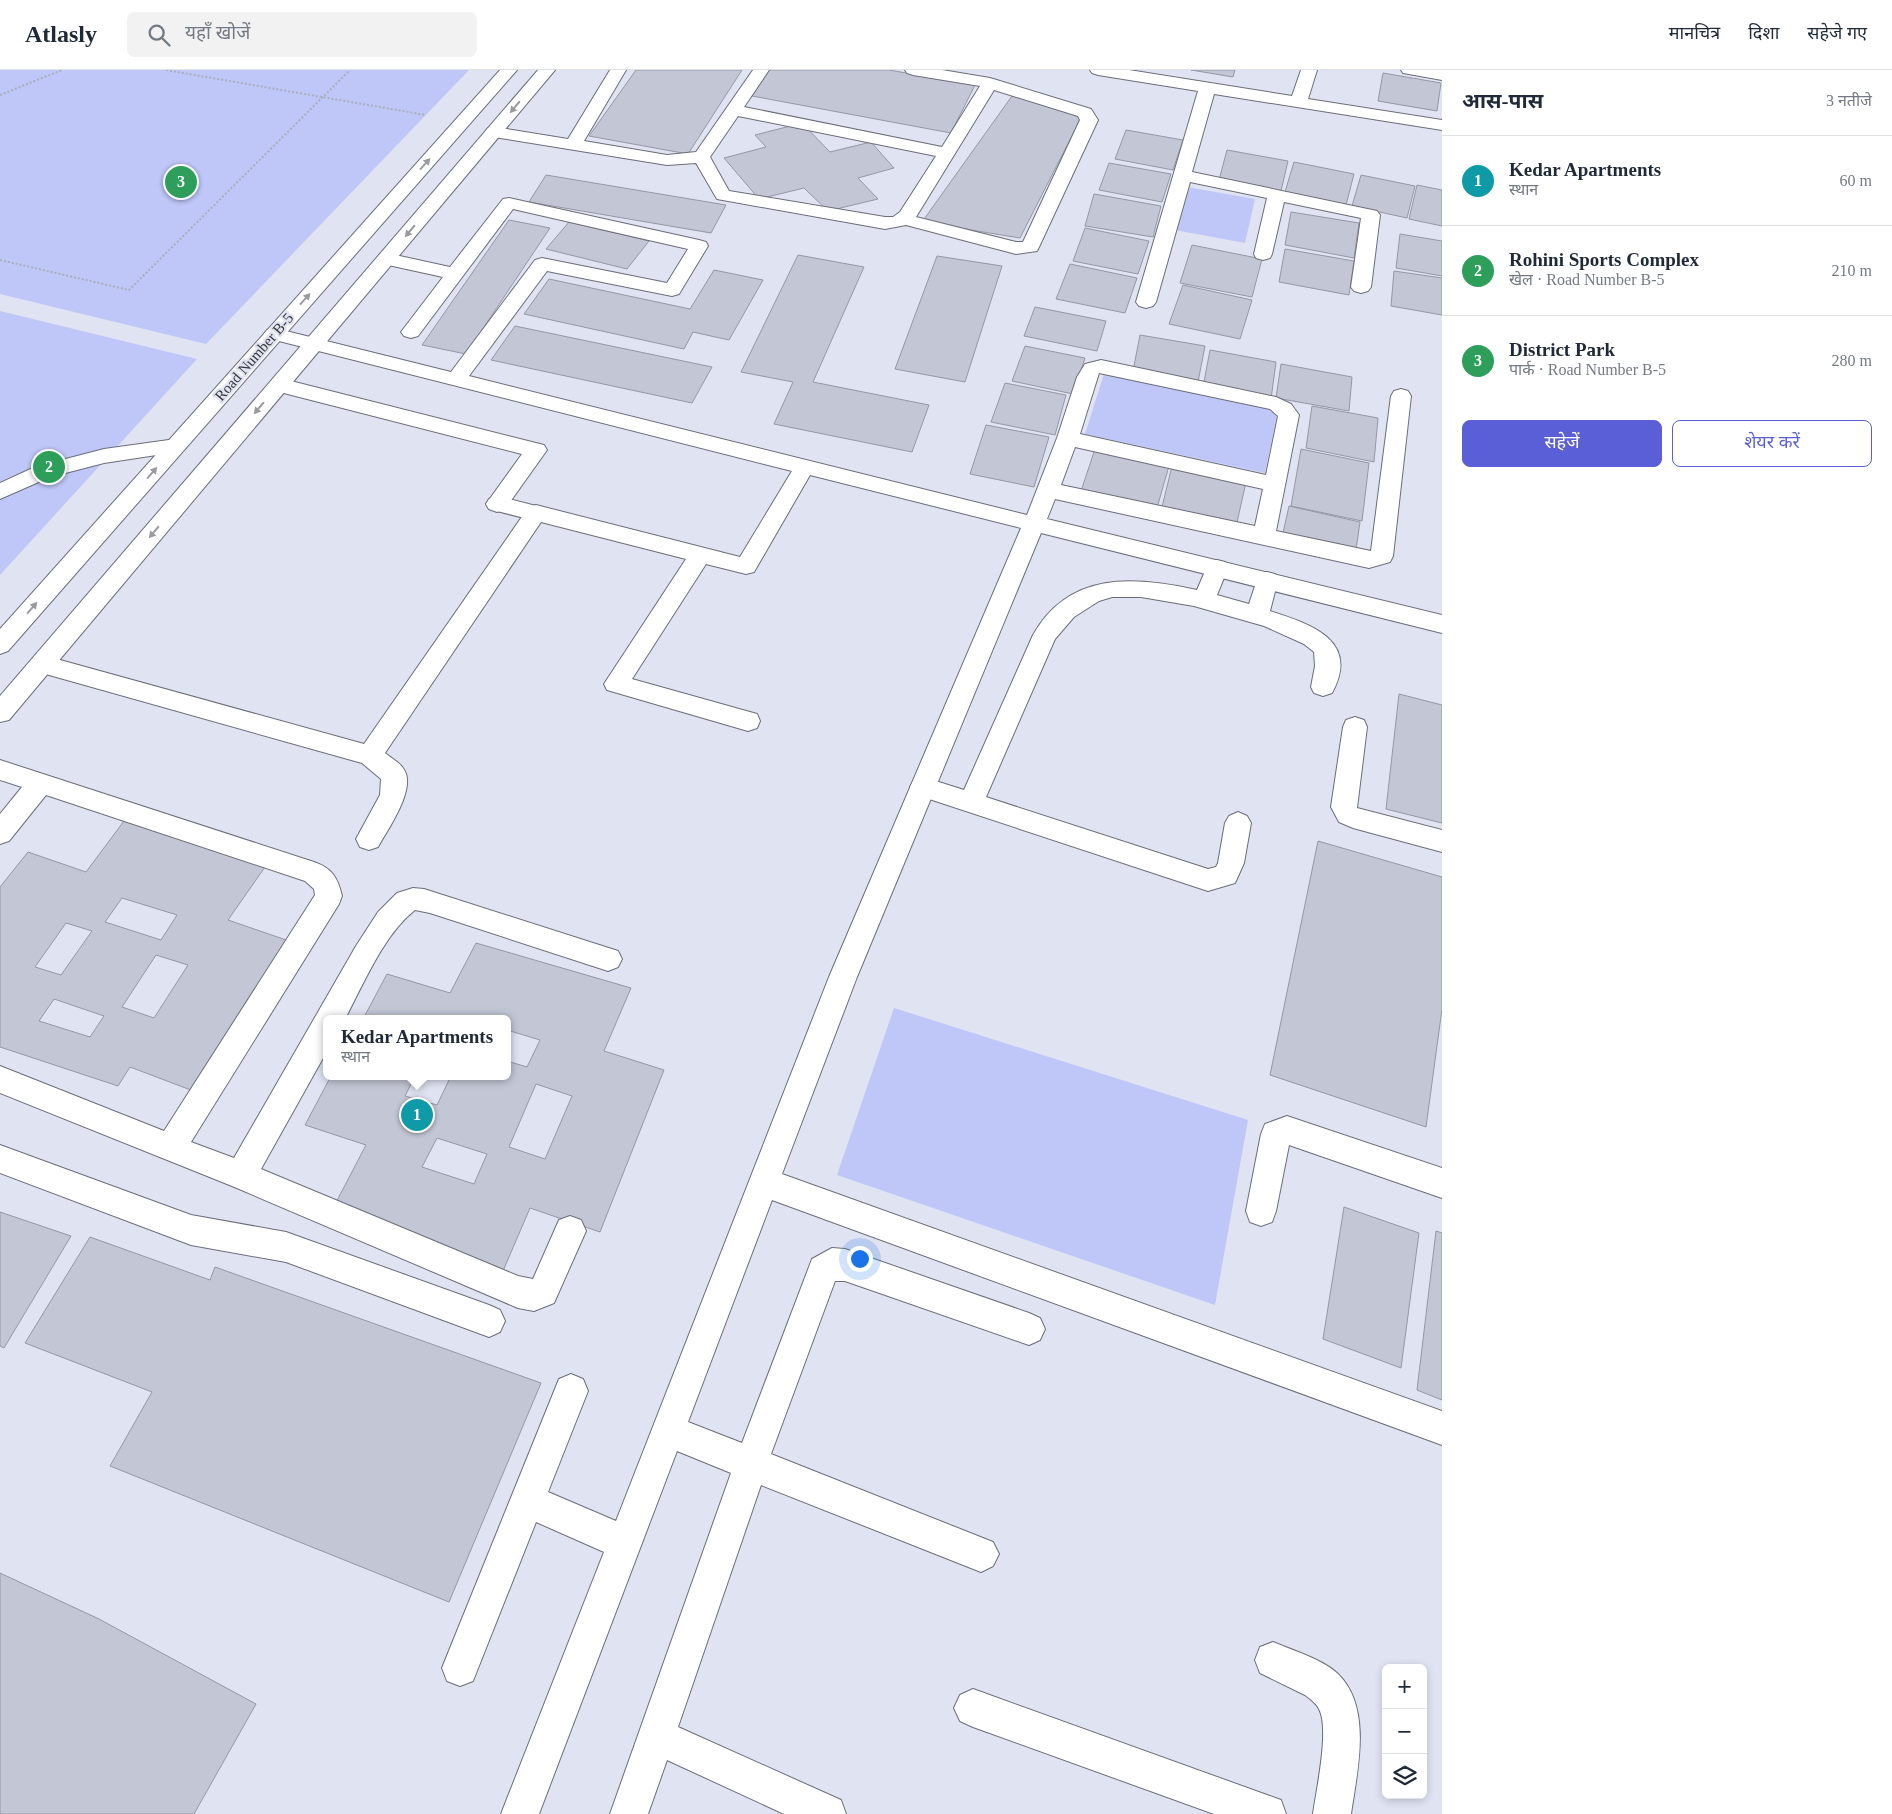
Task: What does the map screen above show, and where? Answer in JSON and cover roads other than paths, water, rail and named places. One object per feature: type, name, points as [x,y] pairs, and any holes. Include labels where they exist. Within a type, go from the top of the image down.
[{"type":"street","name":"Road Number B-5","points":[[0,645],[509,70]]},
{"type":"street","points":[[0,713],[547,70]]},
{"type":"street","points":[[573,145],[618,70]]},
{"type":"street","points":[[701,157],[761,70]]},
{"type":"street","points":[[903,219],[1016,248],[1030,246],[1089,120],[1085,113],[990,83],[913,70]]},
{"type":"street","points":[[1098,70],[1442,125]]},
{"type":"street","points":[[1300,101],[1309,70]]},
{"type":"street","points":[[1409,70],[1442,75]]},
{"type":"street","points":[[701,157],[723,195],[885,223],[898,222],[907,216],[990,83]]},
{"type":"street","points":[[1146,302],[1208,87]]},
{"type":"street","points":[[734,110],[806,123],[947,153]]},
{"type":"street","points":[[494,132],[666,160],[701,157]]},
{"type":"street","points":[[1183,175],[1370,215],[1361,287]]},
{"type":"street","points":[[1264,254],[1276,195]]},
{"type":"street","points":[[411,332],[509,203],[699,246],[672,290],[542,264],[456,379]]},
{"type":"street","points":[[386,259],[454,274]]},
{"type":"street","points":[[274,334],[1442,624]]},
{"type":"street","points":[[520,1814],[843,977],[1048,490],[1068,438],[1087,377],[1092,369],[1101,366],[1276,404],[1284,408],[1288,415],[1264,536]]},
{"type":"street","points":[[279,385],[536,450],[497,504],[746,566],[805,466]]},
{"type":"street","points":[[1048,490],[1369,560],[1382,556],[1401,396]]},
{"type":"street","points":[[1068,438],[1275,484]]},
{"type":"street","points":[[0,492],[43,472],[104,456],[176,446]]},
{"type":"street","points":[[370,755],[536,513]]},
{"type":"street","points":[[701,554],[616,684],[748,721]]},
{"type":"street","points":[[1204,600],[1217,568]]},
{"type":"street","points":[[1257,615],[1267,580]]},
{"type":"street","points":[[970,802],[1045,635],[1063,612],[1084,598],[1112,589],[1158,590],[1204,600],[1257,615],[1316,639],[1324,648],[1328,659],[1323,687]]},
{"type":"street","points":[[42,664],[370,755],[394,775],[393,796],[369,839]]},
{"type":"street","points":[[1355,727],[1345,811],[1353,818],[1442,841]]},
{"type":"street","points":[[0,770],[314,873],[326,883],[329,896],[170,1148]]},
{"type":"street","points":[[0,833],[40,784]]},
{"type":"street","points":[[924,786],[1208,880],[1226,875],[1232,864],[1238,823]]},
{"type":"street","points":[[332,1015],[388,918],[407,900],[420,899],[608,959]]},
{"type":"street","points":[[241,1175],[323,1031]]},
{"type":"street","points":[[0,1079],[241,1175],[518,1292],[534,1295],[543,1292],[548,1285],[570,1231]]},
{"type":"street","points":[[1261,1211],[1276,1134],[1287,1130],[1442,1183]]},
{"type":"street","points":[[0,1159],[191,1230],[286,1247],[488,1321]]},
{"type":"street","points":[[764,1182],[1442,1428]]},
{"type":"street","points":[[629,1814],[751,1463],[823,1270],[832,1264],[845,1265],[1029,1329]]},
{"type":"street","points":[[460,1668],[571,1391]]},
{"type":"street","points":[[668,1431],[981,1554]]},
{"type":"street","points":[[527,1501],[625,1543]]},
{"type":"street","points":[[1273,1660],[1323,1686],[1334,1696],[1340,1709],[1342,1726],[1332,1814]]},
{"type":"street","points":[[973,1708],[1231,1807],[1267,1814]]},
{"type":"street","points":[[656,1736],[827,1814]]},
{"type":"place","name":"District Park","points":[[181,182]]},
{"type":"place","name":"Rohini Sports Complex","points":[[49,467]]},
{"type":"place","name":"Kedar Apartments","points":[[417,1115]]}]
